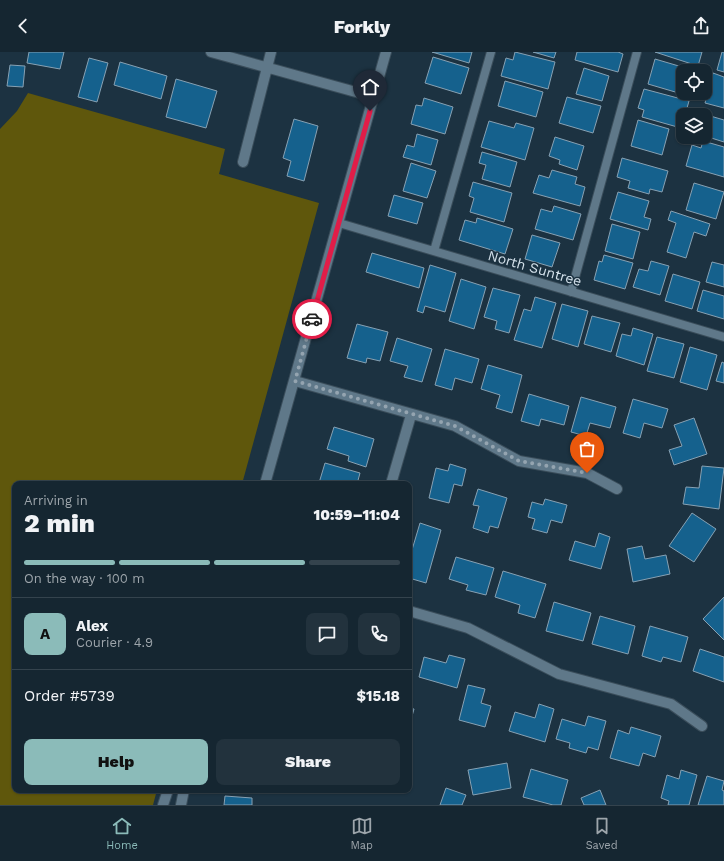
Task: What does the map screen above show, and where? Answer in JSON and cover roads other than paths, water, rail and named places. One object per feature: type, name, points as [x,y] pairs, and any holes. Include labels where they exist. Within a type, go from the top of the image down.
[{"type":"street","points":[[211,52],[374,97]]},
{"type":"street","points":[[244,162],[271,52]]},
{"type":"street","points":[[266,481],[386,52]]},
{"type":"street","points":[[295,381],[411,415],[455,426],[519,461],[587,473],[617,489]]},
{"type":"street","points":[[392,481],[411,415]]},
{"type":"street","points":[[412,612],[468,628],[559,674],[671,704],[702,726]]},
{"type":"street","points":[[163,805],[167,793]]},
{"type":"street","points":[[181,805],[183,793]]},
{"type":"lane","points":[[434,251],[491,52]]},
{"type":"lane","points":[[571,292],[637,52]]},
{"type":"lane","name":"North Suntree","points":[[339,223],[724,337]]}]
